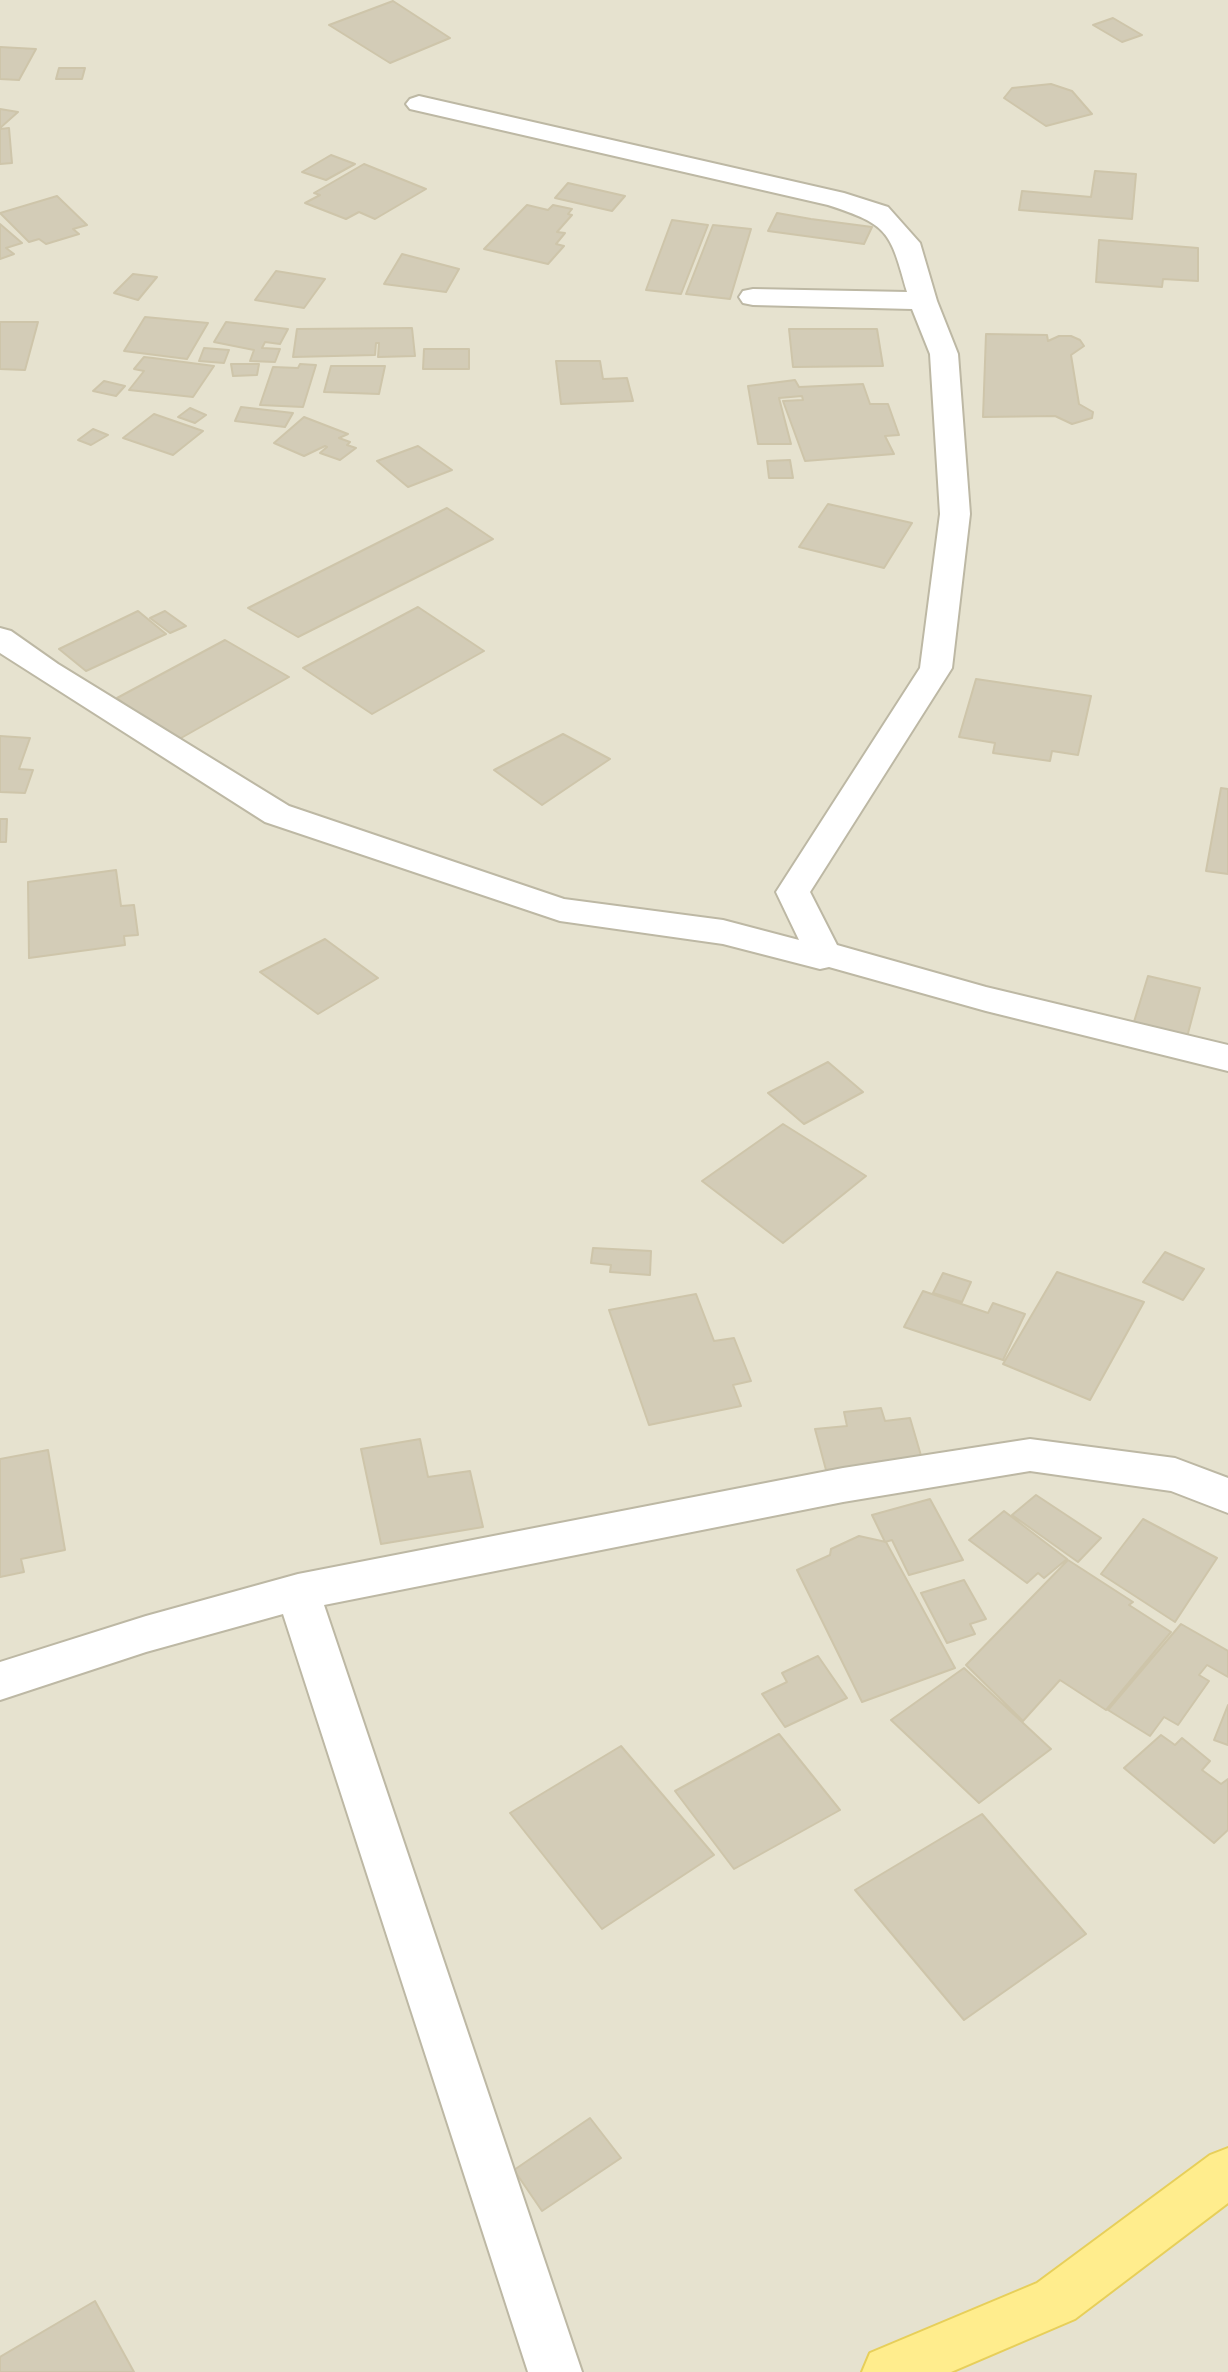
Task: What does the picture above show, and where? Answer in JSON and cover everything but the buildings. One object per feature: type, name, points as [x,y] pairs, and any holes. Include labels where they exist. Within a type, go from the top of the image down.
[{"type":"main road","points":[[890,2372],[1056,2301],[1228,2172]]},
{"type":"street","points":[[419,104],[835,198],[878,213],[907,243],[923,301],[944,354],[955,514],[936,668],[793,892],[823,953],[986,999],[1228,1058]]},
{"type":"street","points":[[753,297],[923,301]]},
{"type":"street","points":[[0,638],[47,671],[277,814],[560,910],[723,932],[820,957],[823,953]]},
{"type":"street","points":[[0,1681],[146,1634],[298,1592],[843,1485],[1030,1455],[1175,1475],[1228,1496]]},
{"type":"street","points":[[298,1592],[555,2372]]},
{"type":"shaded area","points":[[0,0],[1228,0],[1228,2372],[0,2372]]}]
